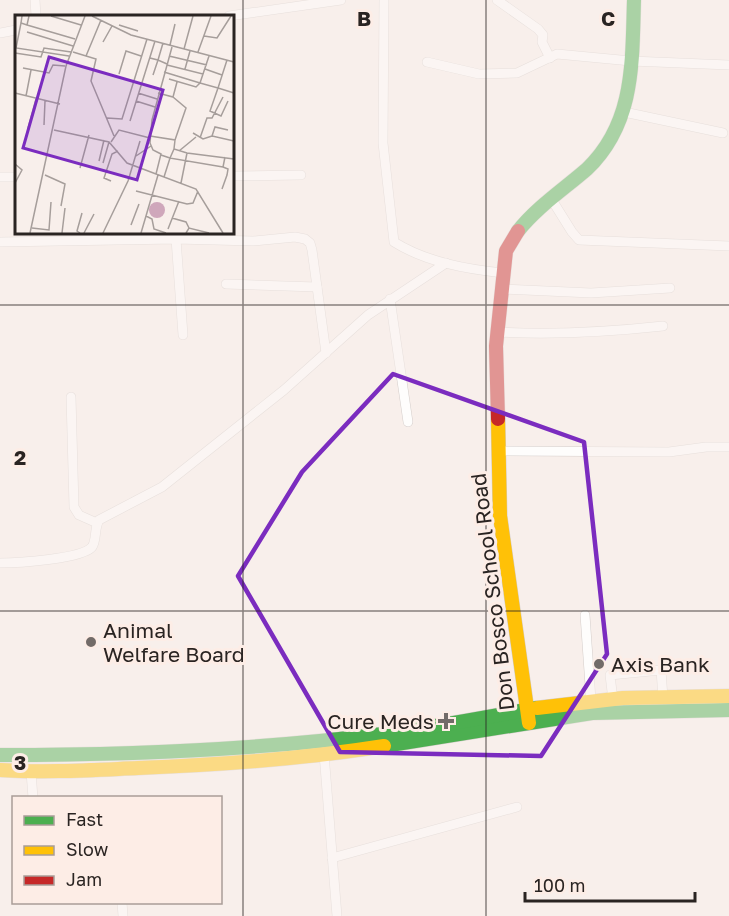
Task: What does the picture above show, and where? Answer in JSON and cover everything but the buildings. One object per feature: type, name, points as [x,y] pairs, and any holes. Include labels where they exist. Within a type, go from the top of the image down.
[{"type":"main road","name":"Don Bosco School Road","points":[[528,716],[500,516],[497,451],[497,332],[506,251],[512,237],[526,220],[552,200],[608,144],[624,112],[631,61],[634,0]]},
{"type":"main road","points":[[0,771],[31,772],[213,765],[324,756],[528,716],[591,700],[729,696]]},
{"type":"main road","points":[[0,755],[200,750],[323,741],[528,716],[729,710]]},
{"type":"street","points":[[35,0],[36,15]]},
{"type":"street","points":[[234,15],[341,0]]},
{"type":"street","points":[[384,0],[383,143],[394,242],[408,251],[446,263],[468,269],[503,273]]},
{"type":"street","points":[[497,0],[538,29],[543,35],[542,42],[550,58]]},
{"type":"street","points":[[0,33],[15,30]]},
{"type":"street","points":[[427,62],[479,74],[518,73],[557,54],[631,61],[729,65]]},
{"type":"street","points":[[624,112],[723,133]]},
{"type":"street","points":[[234,176],[302,175]]},
{"type":"street","points":[[552,200],[579,240],[729,246]]},
{"type":"street","points":[[0,242],[254,241],[305,238],[312,250],[326,353]]},
{"type":"street","points":[[176,240],[183,335]]},
{"type":"street","points":[[0,563],[55,559],[87,551],[94,544],[97,523],[105,516],[162,487],[237,430],[368,315],[390,298],[446,263]]},
{"type":"street","points":[[226,284],[317,287]]},
{"type":"street","points":[[501,289],[591,293],[670,288]]},
{"type":"street","points":[[390,298],[408,422]]},
{"type":"street","points":[[497,332],[592,333],[663,326]]},
{"type":"street","points":[[71,397],[74,507],[79,515],[97,523]]},
{"type":"street","points":[[497,451],[669,452],[706,447],[729,447]]},
{"type":"street","points":[[585,615],[591,700]]},
{"type":"street","points":[[613,699],[610,675],[661,670],[663,698]]},
{"type":"street","points":[[323,741],[337,916]]},
{"type":"street","points":[[31,772],[33,796]]},
{"type":"street","points":[[332,858],[517,807]]},
{"type":"highlighted area","points":[[393,374],[584,442],[607,654],[541,756],[340,752],[238,576],[302,472]]},
{"type":"traffic: fast","points":[[518,231],[542,206],[587,169],[603,151],[614,132],[628,90],[633,46],[634,0]]},
{"type":"traffic: fast","points":[[0,755],[144,753],[288,744],[402,731],[537,708]]},
{"type":"traffic: fast","points":[[384,746],[592,713],[729,710]]},
{"type":"traffic: slow","points":[[498,419],[500,516],[529,723]]},
{"type":"traffic: slow","points":[[537,708],[623,698],[729,696]]},
{"type":"traffic: slow","points":[[0,770],[69,771],[200,765],[292,758],[384,746]]},
{"type":"traffic: jam","points":[[498,419],[496,346],[506,251],[518,231]]},
{"type":"place","name":"Animal Welfare Board","points":[[91,642]]},
{"type":"place","name":"Axis Bank","points":[[599,664]]},
{"type":"place","name":"Cure Meds","points":[[446,721]]}]
